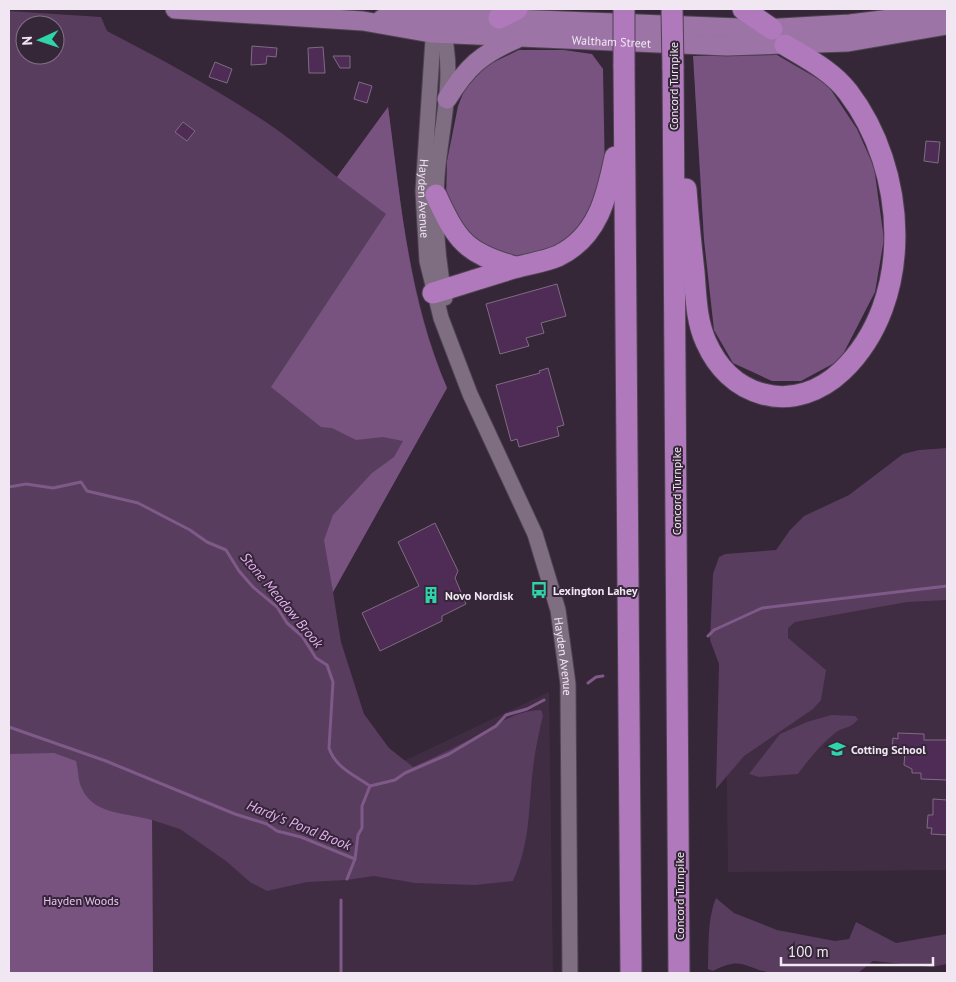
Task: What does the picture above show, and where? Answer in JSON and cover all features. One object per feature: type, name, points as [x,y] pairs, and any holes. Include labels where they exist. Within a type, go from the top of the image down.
[{"type":"highway","points":[[624,9],[630,973]]},
{"type":"highway","name":"Concord Turnpike","points":[[672,9],[679,973]]},
{"type":"highway","points":[[743,9],[772,29]]},
{"type":"highway","points":[[673,99],[684,161],[698,313],[709,348],[726,373],[740,384],[756,392],[774,396],[791,396],[818,388],[834,378],[852,361],[869,338],[879,320],[886,301],[892,270],[894,218],[883,161],[873,135],[857,105],[832,76],[785,45]]},
{"type":"highway","points":[[438,291],[559,255],[576,244],[592,227],[601,212],[608,190],[624,113]]},
{"type":"highway","points":[[436,195],[451,226],[466,245],[486,258],[515,268]]},
{"type":"main road","name":"Waltham Street","points":[[175,9],[264,12],[520,37],[718,46],[848,42],[901,20],[947,25]]},
{"type":"main road","name":"Waltham Street","points":[[437,28],[508,14],[727,29],[772,29],[901,20],[947,12]]},
{"type":"main road","points":[[447,99],[461,77],[473,64],[487,53],[520,37]]},
{"type":"street","name":"Hayden Avenue","points":[[437,28],[448,69],[447,99],[436,195],[438,291]]},
{"type":"street","name":"Hayden Avenue","points":[[437,28],[423,204],[426,261],[438,291],[457,359],[470,394],[535,534],[559,615],[568,692],[570,973]]},
{"type":"shaded area","name":"Cotting School","points":[[947,574],[947,870],[728,872],[725,628]]},
{"type":"shaded area","points":[[549,692],[553,973],[153,973],[151,711],[364,780]]},
{"type":"green space","name":"Hayden Woods","points":[[9,11],[101,17],[107,31],[193,77],[256,115],[337,177],[388,107],[402,215],[415,284],[434,354],[447,388],[333,592],[341,642],[364,714],[389,748],[413,767],[519,714],[541,710],[543,715],[534,761],[526,839],[513,881],[475,885],[415,883],[374,876],[307,882],[267,891],[250,882],[226,861],[180,829],[152,820],[153,973],[9,973]]},
{"type":"green space","points":[[519,50],[564,50],[592,54],[603,69],[605,179],[593,215],[569,240],[541,255],[501,257],[467,240],[446,202],[447,161],[458,106],[466,86],[477,73],[492,63]]},
{"type":"green space","points":[[777,55],[827,84],[857,129],[874,167],[884,239],[875,292],[840,360],[801,381],[772,381],[733,363],[714,330],[704,240],[693,56]]},
{"type":"green space","points":[[388,107],[402,214],[415,285],[423,320],[447,388],[333,592],[324,540],[333,515],[372,473],[394,457],[403,441],[383,437],[356,440],[332,428],[321,427],[271,387],[386,214],[337,177]]},
{"type":"green space","points":[[947,448],[947,600],[907,602],[795,622],[788,628],[788,638],[826,670],[821,700],[813,709],[744,756],[716,789],[719,664],[710,640],[713,574],[719,557],[725,554],[776,550],[790,530],[804,516],[849,495],[903,454],[919,450]]},
{"type":"green space","points":[[831,715],[855,716],[858,719],[830,738],[815,752],[798,774],[759,777],[749,774],[780,734],[807,722]]},
{"type":"green space","name":"Hayden Woods","points":[[54,753],[76,761],[80,784],[92,802],[110,811],[152,820],[153,973],[9,973],[9,754]]},
{"type":"green space","points":[[716,898],[734,913],[777,930],[835,941],[849,939],[856,922],[896,943],[947,934],[947,964],[932,967],[873,961],[858,973],[803,975],[772,973],[744,964],[731,964],[713,971],[708,969],[709,942],[711,915]]},
{"type":"building","points":[[252,46],[277,48],[276,57],[267,56],[266,64],[251,65]]},
{"type":"building","points":[[323,47],[325,73],[309,73],[308,48]]},
{"type":"building","points":[[333,56],[350,56],[350,68],[340,68]]},
{"type":"building","points":[[215,62],[232,69],[227,83],[209,77]]},
{"type":"building","points":[[359,82],[372,86],[367,103],[354,99]]},
{"type":"building","points":[[183,122],[195,131],[187,141],[175,132]]},
{"type":"building","points":[[926,141],[940,142],[938,163],[924,161]]},
{"type":"building","points":[[557,284],[566,316],[541,323],[544,333],[526,338],[529,346],[500,354],[486,304]]},
{"type":"building","points":[[548,368],[564,425],[557,427],[559,436],[519,447],[517,439],[511,441],[496,385],[540,373],[539,371]]},
{"type":"building","name":"Novo Nordisk","points":[[435,523],[458,571],[455,578],[466,604],[442,616],[442,621],[380,651],[362,613],[419,586],[398,542]]},
{"type":"building","points":[[898,733],[924,734],[924,740],[947,740],[947,780],[921,779],[921,773],[912,773],[912,769],[904,765],[905,752],[892,752],[893,738],[898,739]]},
{"type":"building","points":[[933,799],[947,800],[947,835],[931,834],[932,828],[927,828],[928,815],[933,815]]},
{"type":"waterway","name":"Stone Meadow Brook","points":[[9,487],[26,484],[53,488],[81,482],[87,491],[138,503],[190,530],[207,542],[226,550],[239,571],[253,587],[277,607],[287,623],[302,636],[316,658],[327,665],[333,682],[329,748],[340,765],[370,786]]},
{"type":"waterway","points":[[708,636],[714,630],[762,608],[947,586]]},
{"type":"waterway","points":[[588,683],[596,677],[603,676]]},
{"type":"waterway","name":"Hardy's Pond Brook","points":[[9,727],[106,761],[235,814],[267,824],[277,831],[301,837],[355,859],[358,835],[362,828],[362,806],[370,786],[395,780],[405,773],[449,754],[496,726],[506,715],[527,709],[544,700]]},
{"type":"waterway","points":[[347,879],[355,859]]},
{"type":"waterway","points":[[341,900],[341,973]]},
{"type":"place","name":"Lexington Lahey","points":[[539,590]]},
{"type":"place","name":"Novo Nordisk","points":[[431,595]]},
{"type":"place","name":"Cotting School","points":[[837,749]]}]
